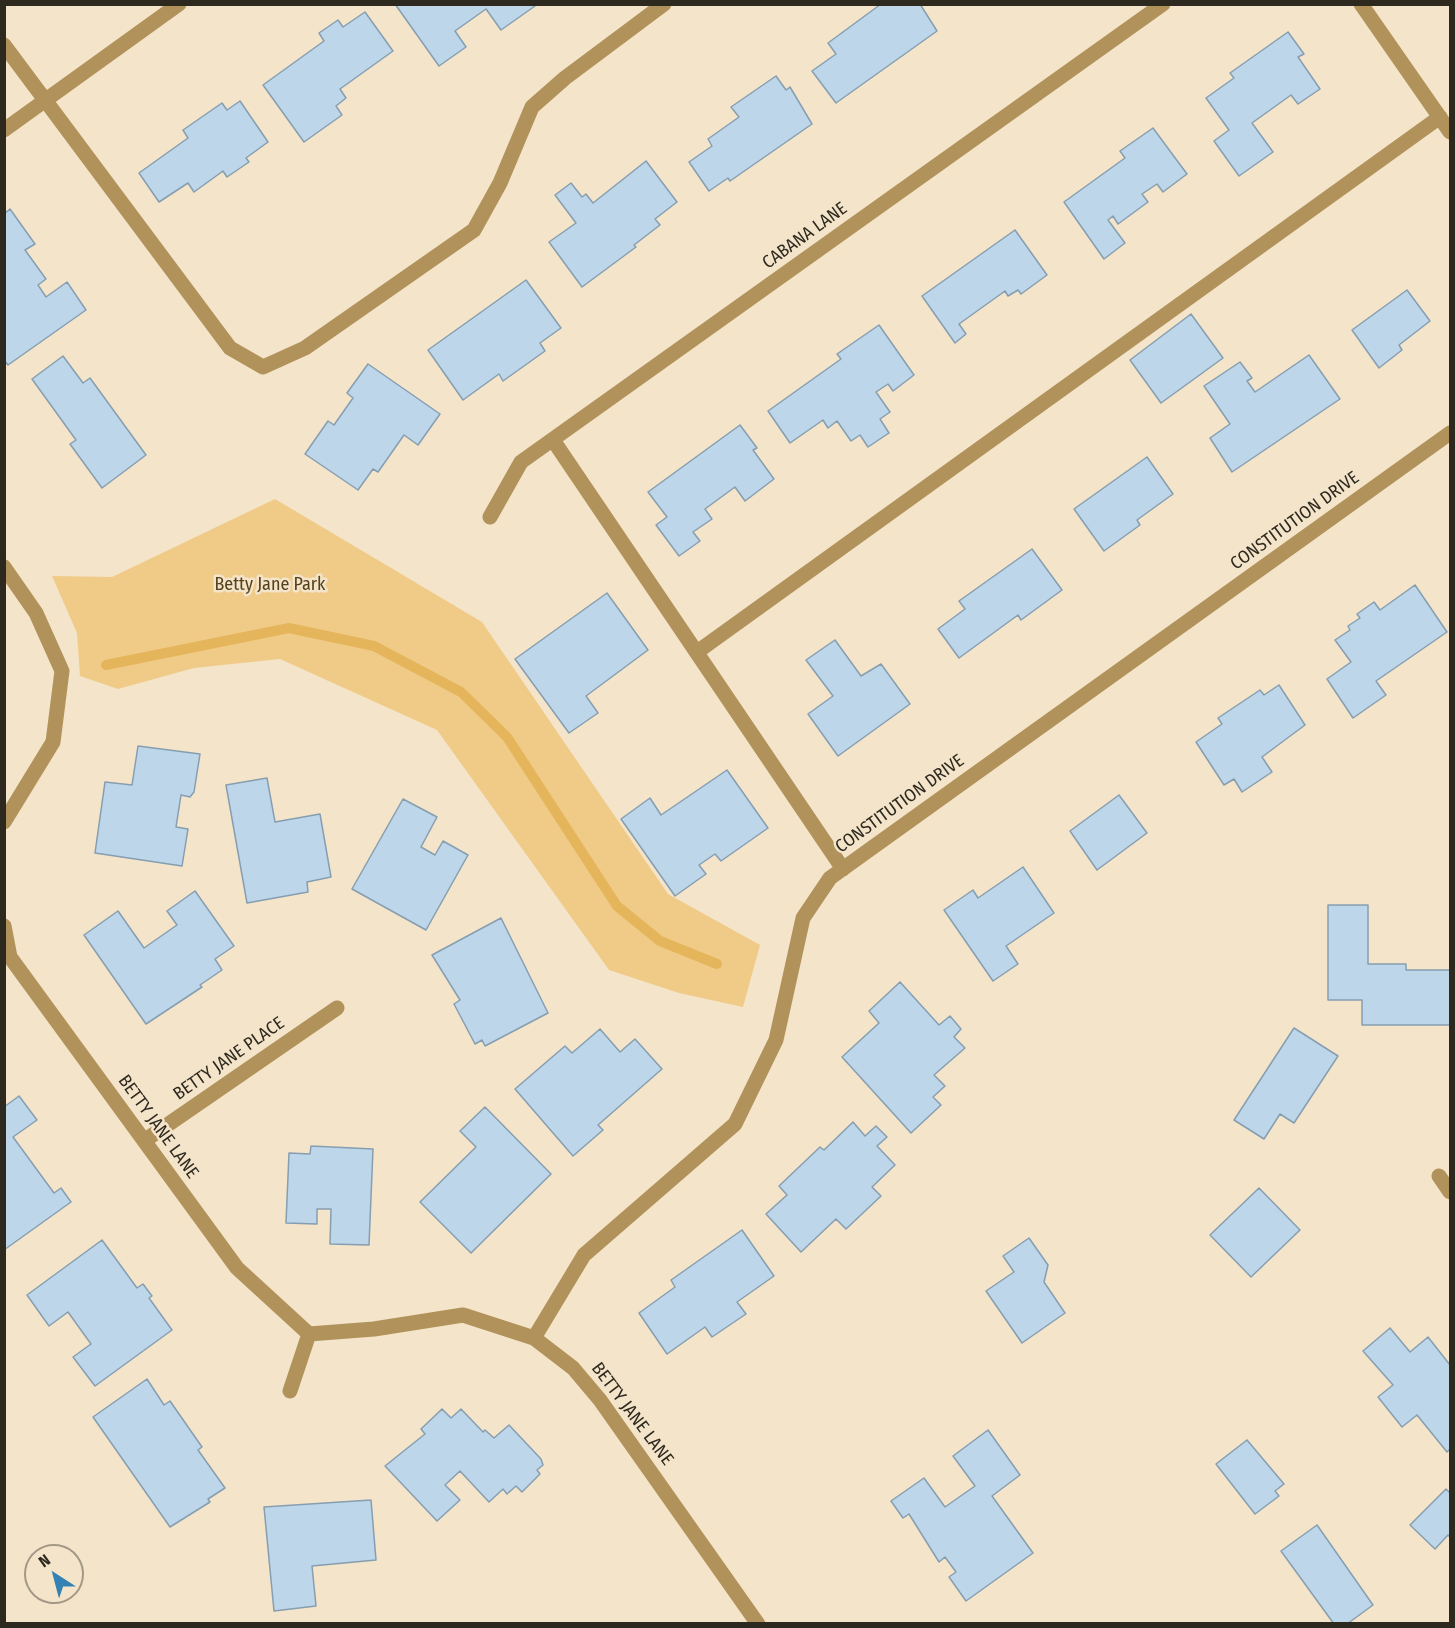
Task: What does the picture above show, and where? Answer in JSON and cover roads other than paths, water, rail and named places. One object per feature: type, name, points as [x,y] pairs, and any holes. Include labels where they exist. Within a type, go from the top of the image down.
[{"type":"street","points":[[4,130],[179,4]]},
{"type":"street","points":[[4,45],[230,348],[263,367],[305,348],[474,230],[500,183],[532,107],[565,78],[664,4]]},
{"type":"street","name":"CABANA LANE","points":[[490,517],[521,462],[1163,4]]},
{"type":"street","points":[[1361,4],[1450,132]]},
{"type":"street","points":[[697,652],[1440,117]]},
{"type":"street","name":"CONSTITUTION DRIVE","points":[[534,1338],[584,1255],[735,1124],[776,1040],[804,918],[830,878],[1450,433]]},
{"type":"street","points":[[553,440],[843,869]]},
{"type":"street","points":[[4,567],[36,613],[62,671],[53,742],[4,822]]},
{"type":"street","name":"BETTY JANE LANE","points":[[4,926],[10,957],[237,1268],[309,1334],[374,1329],[463,1315],[534,1338],[573,1368],[600,1400],[758,1623]]},
{"type":"street","name":"BETTY JANE PLACE","points":[[144,1141],[337,1008]]},
{"type":"street","points":[[1439,1176],[1450,1192]]},
{"type":"street","points":[[290,1392],[309,1334]]},
{"type":"waterway","points":[[106,665],[289,628],[374,646],[461,692],[507,737],[617,906],[660,941],[717,964]]},
{"type":"park label","name":"Betty Jane Park","points":[[270,585]]}]
